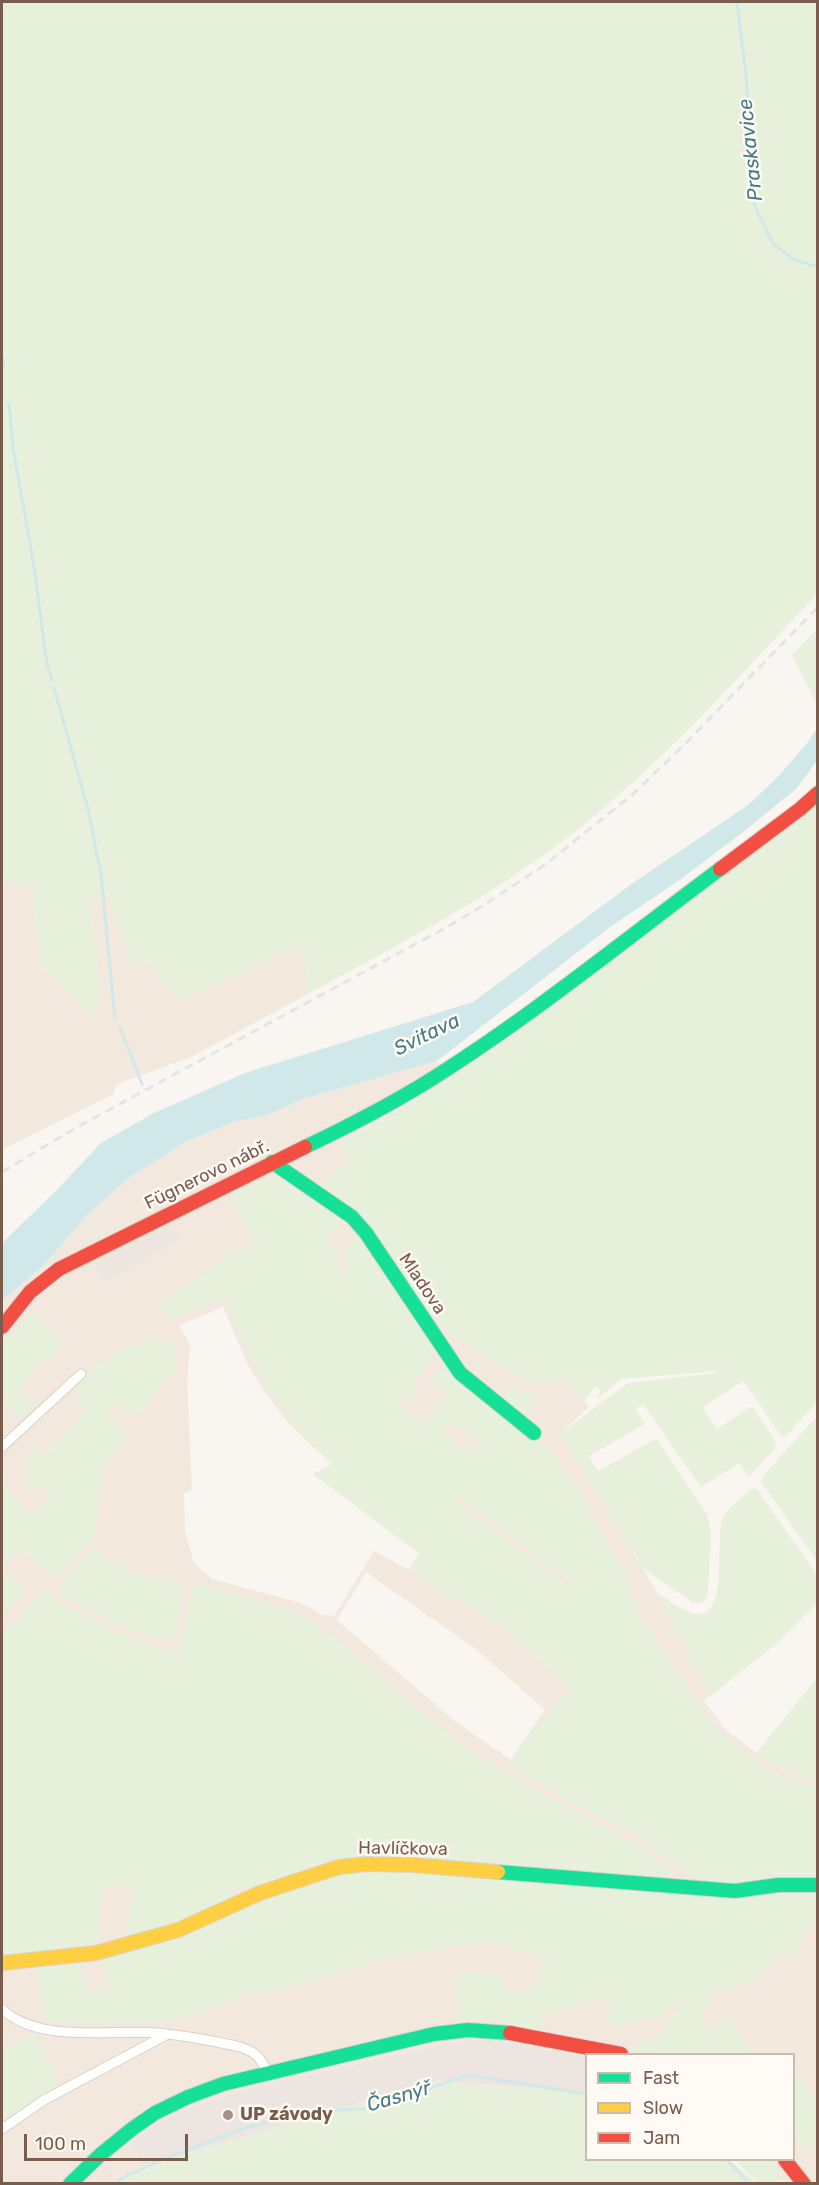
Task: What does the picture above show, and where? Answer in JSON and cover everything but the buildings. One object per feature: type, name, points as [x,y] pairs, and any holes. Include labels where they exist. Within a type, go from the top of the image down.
[{"type":"street","name":"Fügnerovo nábř.","points":[[2,1327],[30,1292],[59,1269],[272,1162],[368,1117],[442,1072],[524,1015],[800,809],[818,793]]},
{"type":"street","name":"Mladova","points":[[272,1162],[352,1217],[390,1268],[460,1373],[534,1433]]},
{"type":"street","points":[[2,1447],[81,1374]]},
{"type":"street","name":"Havlíčkova","points":[[2,1963],[96,1953],[178,1930],[273,1889],[339,1867],[367,1864],[424,1866],[735,1891],[778,1885],[818,1885]]},
{"type":"street","points":[[2,2009],[18,2020],[39,2029],[195,2037],[244,2048],[258,2056],[268,2074]]},
{"type":"street","points":[[70,2184],[103,2150],[156,2113],[223,2084],[434,2034],[468,2030],[502,2032],[611,2053]]},
{"type":"street","points":[[2,2129],[44,2100],[166,2035]]},
{"type":"street","points":[[786,2161],[804,2184]]},
{"type":"shaded area","points":[[2,879],[33,889],[39,964],[89,1011],[96,1021],[99,987],[90,900],[109,895],[130,963],[145,961],[189,995],[298,946],[308,975],[308,994],[191,1057],[115,1085],[114,1094],[2,1150]]},
{"type":"shaded area","points":[[437,1061],[447,1080],[341,1142],[350,1161],[316,1186],[452,1334],[530,1384],[562,1379],[589,1407],[561,1433],[654,1587],[710,1691],[704,1701],[725,1729],[756,1753],[780,1768],[817,1782],[817,2183],[783,2183],[772,2161],[795,2161],[795,2053],[585,2053],[585,2057],[481,2038],[243,2090],[188,2108],[133,2142],[141,2166],[119,2183],[2,2183],[2,1301],[45,1264],[88,1214],[129,1178],[187,1141],[234,1122],[267,1115],[303,1099]],"holes":[[[223,1307],[248,1365],[289,1424],[332,1464],[313,1474],[420,1554],[409,1570],[374,1551],[334,1616],[322,1615],[301,1603],[212,1579],[194,1563],[185,1532],[184,1493],[192,1490],[187,1381],[190,1345],[179,1325]],[[366,1572],[477,1650],[545,1710],[511,1760],[456,1722],[337,1620]]]},
{"type":"shaded area","points":[[172,1225],[180,1240],[105,1281],[95,1264]]},
{"type":"shaded area","points":[[481,2038],[585,2057],[585,2092],[438,2081],[141,2166],[132,2142],[156,2125],[188,2108],[243,2090]]},
{"type":"green space","points":[[2,2],[817,2],[817,594],[669,748],[638,778],[573,833],[478,899],[308,994],[308,975],[298,946],[189,996],[175,998],[145,961],[130,964],[108,895],[90,900],[99,987],[96,1022],[89,1011],[39,964],[33,889],[2,879]]},
{"type":"green space","points":[[817,629],[817,704],[792,655]]},
{"type":"green space","points":[[817,805],[817,1402],[786,1436],[781,1436],[744,1381],[702,1407],[717,1429],[752,1406],[776,1442],[775,1448],[749,1477],[739,1463],[701,1487],[643,1404],[635,1409],[645,1424],[589,1456],[598,1471],[656,1439],[707,1514],[711,1532],[708,1594],[702,1602],[693,1603],[643,1568],[561,1433],[628,1383],[717,1373],[717,1371],[621,1379],[598,1399],[601,1391],[595,1386],[584,1401],[589,1407],[562,1379],[530,1384],[452,1334],[417,1301],[356,1212],[315,1186],[350,1161],[341,1142],[395,1112],[501,1044]]},
{"type":"green space","points":[[275,1174],[282,1175],[347,1217],[325,1239],[341,1259],[335,1262],[339,1271],[351,1265],[345,1257],[347,1244],[359,1232],[439,1349],[412,1384],[418,1389],[412,1398],[406,1394],[399,1404],[426,1425],[447,1394],[435,1383],[430,1389],[427,1387],[442,1366],[445,1357],[552,1453],[574,1483],[627,1578],[641,1619],[713,1725],[762,1764],[790,1779],[817,1787],[817,1882],[727,1887],[697,1879],[630,1831],[563,1797],[508,1764],[523,1742],[570,1689],[509,1632],[409,1570],[419,1554],[313,1474],[332,1464],[292,1421],[265,1385],[224,1303],[234,1300],[237,1302],[234,1295],[161,1323],[168,1317],[159,1303],[200,1278],[233,1249],[235,1252],[258,1248],[230,1196]],"holes":[[[447,1423],[462,1430],[464,1427],[476,1436],[474,1439],[478,1442],[473,1451],[452,1445],[454,1439],[442,1433]],[[458,1495],[571,1582],[571,1583],[567,1585],[455,1501]]]},
{"type":"green space","points":[[29,1313],[63,1343],[48,1363],[42,1358],[17,1394],[25,1396],[34,1408],[24,1418],[2,1402],[2,1345]]},
{"type":"green space","points":[[157,1338],[170,1342],[177,1351],[176,1370],[139,1416],[130,1410],[126,1413],[113,1401],[105,1412],[128,1431],[105,1465],[99,1492],[94,1537],[55,1580],[19,1548],[2,1567],[2,1481],[31,1515],[49,1498],[42,1485],[31,1489],[23,1477],[30,1470],[23,1462],[34,1454],[31,1442],[54,1461],[57,1457],[47,1449],[66,1432],[86,1407],[75,1398],[78,1394],[72,1389],[90,1371],[110,1357]]},
{"type":"green space","points":[[511,1385],[522,1393],[538,1397],[526,1415],[501,1398]]},
{"type":"green space","points":[[817,1416],[817,1561],[761,1482],[762,1477]]},
{"type":"green space","points":[[750,1489],[757,1489],[817,1575],[817,1604],[776,1644],[704,1701],[709,1691],[656,1592],[692,1613],[704,1613],[712,1606],[719,1578],[722,1520],[730,1508]]},
{"type":"green space","points":[[95,1548],[107,1560],[139,1574],[178,1584],[184,1592],[174,1637],[166,1641],[117,1625],[62,1595],[60,1587],[89,1551]]},
{"type":"green space","points":[[2,1569],[27,1588],[2,1617]]},
{"type":"green space","points":[[195,1583],[288,1608],[320,1626],[460,1744],[530,1787],[635,1844],[683,1881],[388,1862],[252,1893],[239,1884],[228,1900],[203,1915],[125,1941],[134,1885],[101,1887],[99,1946],[93,1950],[61,1949],[2,1958],[2,1634],[48,1587],[58,1601],[107,1627],[178,1653]]},
{"type":"green space","points":[[817,1678],[817,1782],[780,1768],[756,1753]]},
{"type":"green space","points":[[369,1867],[751,1897],[772,1890],[817,1888],[817,1921],[806,1932],[791,1960],[779,1952],[759,1977],[707,1997],[711,2004],[697,2013],[710,2033],[729,2015],[750,2053],[656,2053],[628,2048],[657,2036],[672,2015],[681,2007],[677,2001],[661,2017],[609,2027],[608,1997],[547,2014],[538,2031],[487,2020],[459,2021],[453,1973],[479,1972],[504,1975],[502,1987],[527,1993],[531,1986],[535,1988],[539,1980],[535,1978],[546,1964],[536,1954],[489,1943],[405,1954],[262,1995],[261,1989],[210,2010],[167,2020],[92,2024],[60,2022],[42,2018],[36,1963],[78,1958],[86,1991],[109,1986],[102,1956],[312,1878]]},
{"type":"green space","points":[[36,2033],[60,2088],[2,2124],[2,2051]]},
{"type":"green space","points":[[795,2067],[817,2108],[817,2143],[803,2148],[795,2138]]},
{"type":"green space","points":[[438,2081],[585,2092],[585,2161],[731,2161],[757,2183],[119,2183],[141,2166]]},
{"type":"green space","points":[[736,2161],[773,2161],[783,2175],[780,2180],[783,2183],[758,2183]]},
{"type":"water","name":"Svitava","points":[[817,728],[817,761],[796,789],[681,879],[610,927],[437,1061],[303,1099],[267,1115],[234,1122],[187,1141],[129,1178],[88,1214],[45,1264],[2,1301],[2,1243],[101,1143],[154,1113],[245,1073],[473,1002],[633,883],[748,805],[776,779]]},
{"type":"waterway","name":"Praskavice","points":[[737,2],[746,74],[754,204],[773,244],[795,260],[818,267]]},
{"type":"waterway","points":[[2,355],[4,366]]},
{"type":"waterway","points":[[9,404],[13,448],[33,560],[47,664],[52,680]]},
{"type":"waterway","points":[[54,688],[88,809],[101,875],[115,1018]]},
{"type":"waterway","points":[[120,1028],[142,1084]]},
{"type":"waterway","name":"Časnýř","points":[[115,2184],[120,2179],[164,2159],[251,2126],[307,2112],[373,2108],[468,2075],[585,2094]]},
{"type":"waterway","name":"Časnýř","points":[[728,2161],[750,2184]]},
{"type":"railway","points":[[2,1172],[79,1126],[447,927],[546,864],[633,794],[818,607]]},
{"type":"traffic: fast","points":[[305,1147],[393,1102],[499,1035],[720,869]]},
{"type":"traffic: fast","points":[[272,1162],[352,1217],[366,1233],[460,1373],[534,1433]]},
{"type":"traffic: fast","points":[[498,1872],[735,1891],[778,1885],[818,1885]]},
{"type":"traffic: fast","points":[[70,2184],[100,2155],[155,2113],[223,2084],[434,2034],[468,2030],[510,2033]]},
{"type":"traffic: slow","points":[[2,1963],[96,1953],[178,1930],[260,1893],[339,1867],[367,1864],[413,1865],[498,1872]]},
{"type":"traffic: jam","points":[[720,869],[818,793]]},
{"type":"traffic: jam","points":[[2,1327],[30,1292],[59,1269],[305,1147]]},
{"type":"traffic: jam","points":[[510,2033],[616,2053]]},
{"type":"traffic: jam","points":[[786,2161],[804,2184]]},
{"type":"place","name":"UP závody","points":[[228,2115]]}]
